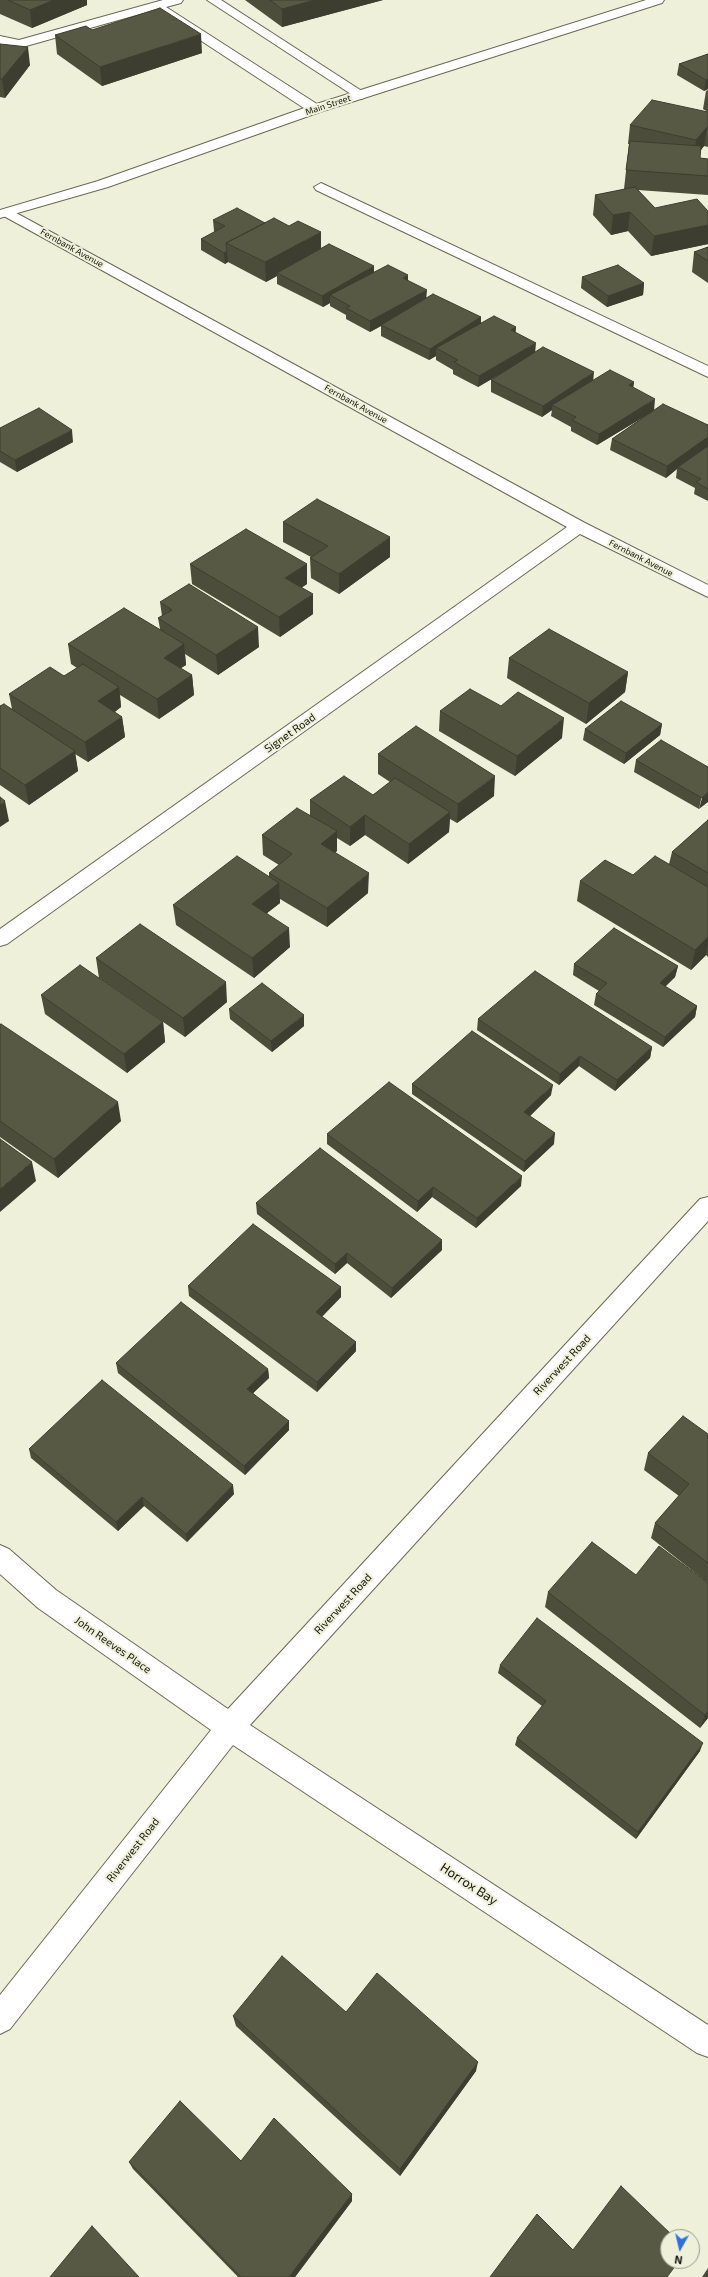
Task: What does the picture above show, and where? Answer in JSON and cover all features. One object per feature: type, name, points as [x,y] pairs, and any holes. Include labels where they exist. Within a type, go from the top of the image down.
[{"type":"street","points":[[0,40],[19,44],[177,0]]},
{"type":"street","points":[[213,0],[362,95]]},
{"type":"street","name":"Main Street","points":[[3,213],[103,184],[315,109],[658,0]]},
{"type":"street","points":[[156,6],[315,109]]},
{"type":"street","points":[[321,187],[708,372]]},
{"type":"street","name":"Fernbank Avenue","points":[[3,213],[579,527],[708,592]]},
{"type":"street","name":"Signet Road","points":[[0,939],[579,527]]},
{"type":"street","name":"Riverwest Road","points":[[0,2019],[230,1727],[708,1206]]},
{"type":"street","name":"John Reeves Place","points":[[0,1557],[47,1599],[230,1727]]},
{"type":"street","name":"Horrox Bay","points":[[230,1727],[708,2042]]},
{"type":"building","points":[[8,0],[54,0],[30,10]]},
{"type":"building","points":[[270,0],[315,0],[282,9]]},
{"type":"building","points":[[160,8],[201,34],[100,67],[55,35],[86,26],[92,30]]},
{"type":"building","points":[[0,44],[28,47],[2,79],[0,79]]},
{"type":"building","points":[[708,54],[708,79],[706,80],[679,64]]},
{"type":"building","points":[[652,100],[708,112],[708,127],[696,140],[630,125]]},
{"type":"building","points":[[630,141],[701,146],[700,158],[708,159],[708,176],[626,170]]},
{"type":"building","points":[[635,187],[655,208],[697,199],[708,211],[708,225],[654,236],[630,212],[613,215],[595,195]]},
{"type":"building","points":[[237,208],[265,223],[226,243],[227,251],[224,253],[201,239],[225,226],[213,220]]},
{"type":"building","points":[[274,218],[289,226],[298,221],[321,232],[265,262],[226,243]]},
{"type":"building","points":[[329,244],[374,266],[322,296],[277,273]]},
{"type":"building","points":[[708,247],[708,261],[694,252]]},
{"type":"building","points":[[388,265],[408,275],[403,278],[427,290],[370,321],[346,308],[350,306],[330,295]]},
{"type":"building","points":[[618,265],[644,283],[608,296],[582,277]]},
{"type":"building","points":[[433,294],[481,317],[430,349],[381,325]]},
{"type":"building","points":[[494,316],[516,327],[511,330],[536,343],[479,376],[454,362],[458,360],[436,348]]},
{"type":"building","points":[[543,347],[594,372],[543,406],[491,380]]},
{"type":"building","points":[[610,370],[634,382],[629,385],[655,399],[599,434],[572,420],[576,417],[552,405]]},
{"type":"building","points":[[663,404],[708,425],[708,437],[667,466],[612,439]]},
{"type":"building","points":[[39,408],[72,430],[15,460],[0,451],[0,428]]},
{"type":"building","points":[[708,446],[708,489],[696,482],[701,479],[678,467]]},
{"type":"building","points":[[317,499],[390,537],[339,574],[310,558],[328,546],[283,522]]},
{"type":"building","points":[[246,529],[307,564],[285,578],[313,594],[279,617],[190,564]]},
{"type":"building","points":[[189,584],[258,627],[216,655],[158,618],[172,610],[160,602]]},
{"type":"building","points":[[124,608],[184,644],[164,658],[192,675],[157,699],[68,644]]},
{"type":"building","points":[[549,629],[628,672],[589,703],[509,658]]},
{"type":"building","points":[[83,664],[119,687],[98,701],[122,717],[85,742],[9,694],[50,667],[64,676]]},
{"type":"building","points":[[470,689],[501,706],[518,692],[564,718],[517,756],[440,711]]},
{"type":"building","points":[[621,701],[662,724],[626,753],[585,729]]},
{"type":"building","points":[[4,704],[75,751],[25,785],[0,768],[0,706]]},
{"type":"building","points":[[416,726],[495,776],[458,804],[378,754]]},
{"type":"building","points":[[661,740],[708,767],[708,792],[702,798],[636,760]]},
{"type":"building","points":[[344,776],[373,795],[395,778],[450,812],[409,844],[365,815],[350,827],[310,800]]},
{"type":"building","points":[[0,797],[5,801],[0,805]]},
{"type":"building","points":[[297,808],[337,831],[321,844],[369,873],[327,908],[269,873],[292,854],[262,835]]},
{"type":"building","points":[[708,820],[708,873],[672,852]]},
{"type":"building","points":[[237,856],[279,883],[252,904],[289,928],[252,958],[173,905]]},
{"type":"building","points":[[655,856],[708,887],[708,937],[695,950],[580,881],[605,860],[633,875]]},
{"type":"building","points":[[140,924],[226,982],[183,1018],[96,958]]},
{"type":"building","points":[[614,928],[678,966],[660,983],[697,1006],[665,1037],[596,994],[607,983],[574,964]]},
{"type":"building","points":[[80,965],[163,1022],[124,1054],[41,995]]},
{"type":"building","points":[[535,971],[652,1047],[617,1080],[580,1056],[560,1074],[478,1019]]},
{"type":"building","points":[[262,983],[304,1015],[271,1041],[229,1009]]},
{"type":"building","points":[[1,1024],[118,1102],[54,1159],[0,1121]]},
{"type":"building","points":[[472,1031],[553,1085],[524,1112],[555,1133],[525,1161],[412,1084]]},
{"type":"building","points":[[389,1082],[522,1176],[477,1218],[433,1187],[418,1201],[327,1134]]},
{"type":"building","points":[[0,1139],[32,1162],[0,1189]]},
{"type":"building","points":[[320,1148],[442,1240],[392,1288],[347,1253],[335,1264],[256,1203]]},
{"type":"building","points":[[253,1224],[341,1287],[316,1312],[356,1342],[317,1382],[188,1286]]},
{"type":"building","points":[[181,1302],[268,1369],[247,1389],[289,1421],[244,1466],[116,1363]]},
{"type":"building","points":[[102,1380],[233,1485],[186,1534],[142,1497],[116,1522],[29,1449]]},
{"type":"building","points":[[683,1416],[708,1434],[708,1563],[655,1523],[689,1484],[648,1453]]},
{"type":"building","points":[[592,1542],[636,1575],[659,1546],[708,1583],[708,1711],[705,1715],[548,1592]]},
{"type":"building","points":[[537,1618],[703,1743],[638,1832],[517,1738],[546,1701],[500,1665]]},
{"type":"building","points":[[282,1956],[346,2012],[377,1973],[478,2062],[400,2169],[233,2016]]},
{"type":"building","points":[[180,2101],[241,2161],[274,2118],[352,2194],[289,2277],[241,2277],[129,2162]]},
{"type":"building","points":[[621,2186],[666,2229],[660,2229],[660,2269],[673,2269],[667,2277],[490,2277],[537,2214],[573,2250]]},
{"type":"building","points":[[92,2226],[139,2277],[50,2277]]}]
